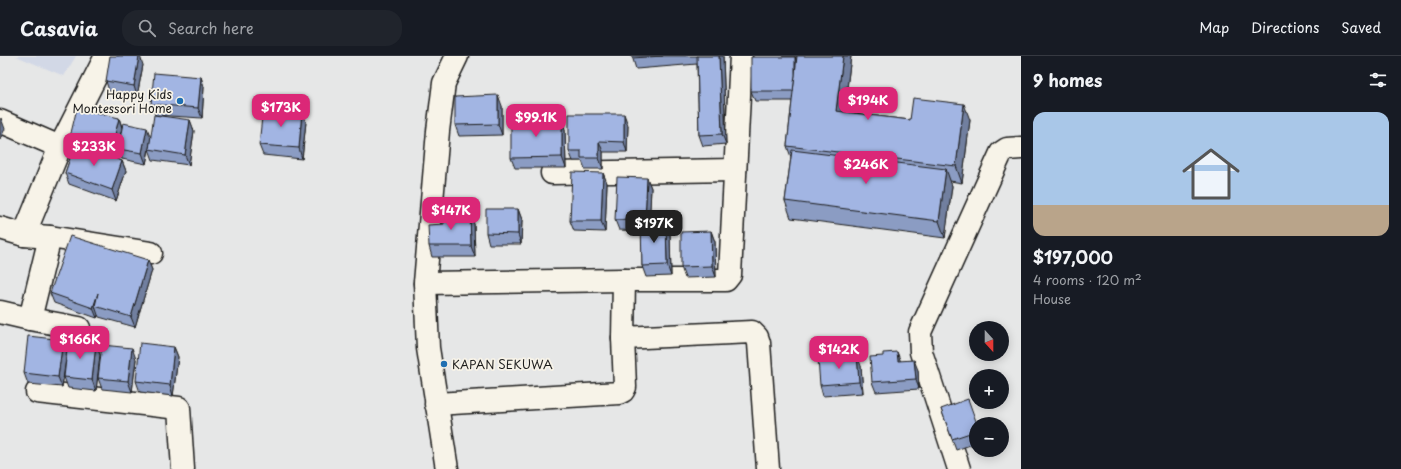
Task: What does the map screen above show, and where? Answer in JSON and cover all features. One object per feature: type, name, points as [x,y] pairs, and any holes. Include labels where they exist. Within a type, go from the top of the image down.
[{"type":"street","points":[[24,235],[60,147],[106,56]]},
{"type":"street","points":[[447,469],[428,348],[425,283],[438,130],[444,83],[458,56]]},
{"type":"street","points":[[425,283],[726,280],[730,275],[741,56]]},
{"type":"street","points":[[0,121],[60,147]]},
{"type":"street","points":[[959,469],[921,352],[920,332],[1001,153],[1007,149],[1021,148]]},
{"type":"street","points":[[552,173],[735,170]]},
{"type":"street","points":[[0,228],[24,235],[50,237],[151,253]]},
{"type":"street","points":[[30,319],[50,237]]},
{"type":"street","points":[[436,404],[619,393],[623,391],[625,387],[623,338],[624,280]]},
{"type":"street","points":[[0,312],[79,328]]},
{"type":"street","points":[[623,338],[752,332],[757,337],[759,343],[768,469]]},
{"type":"street","points":[[36,392],[179,408],[183,469]]},
{"type":"shaded area","points":[[16,56],[76,56],[64,76]]},
{"type":"building","points":[[110,56],[139,56],[134,86],[106,81]]},
{"type":"building","points":[[632,56],[663,56],[632,58]]},
{"type":"building","points":[[697,56],[719,56],[722,134],[699,135]]},
{"type":"building","points":[[797,56],[843,56],[836,111],[910,120],[913,98],[964,104],[956,166],[787,146]]},
{"type":"building","points":[[751,57],[795,57],[793,91],[751,91]]},
{"type":"building","name":"Happy Kids Montessori Home","points":[[154,73],[201,77],[198,108],[151,104]]},
{"type":"building","points":[[498,95],[498,124],[455,125],[455,97]]},
{"type":"building","points":[[77,108],[119,118],[112,147],[70,137]]},
{"type":"building","points":[[263,108],[302,111],[299,148],[259,145]]},
{"type":"building","points":[[569,114],[624,114],[624,142],[599,141],[599,158],[581,158],[581,151],[569,151]]},
{"type":"building","points":[[154,115],[190,120],[185,155],[149,149]]},
{"type":"building","points":[[562,119],[562,157],[511,158],[511,120]]},
{"type":"building","points":[[123,123],[147,128],[142,153],[118,149]]},
{"type":"building","points":[[75,144],[122,161],[112,190],[65,173]]},
{"type":"building","points":[[792,150],[946,169],[939,221],[785,201]]},
{"type":"building","points":[[572,172],[603,173],[601,221],[570,221]]},
{"type":"building","points":[[617,177],[647,178],[645,221],[615,220]]},
{"type":"building","points":[[486,209],[518,209],[518,234],[486,233]]},
{"type":"building","points":[[470,213],[471,246],[429,246],[428,225],[444,224],[443,214]]},
{"type":"building","points":[[666,222],[667,265],[642,266],[641,223]]},
{"type":"building","points":[[711,231],[712,266],[681,267],[681,232]]},
{"type":"building","points":[[70,236],[148,260],[131,317],[95,306],[98,293],[93,308],[50,293]]},
{"type":"building","points":[[28,336],[63,340],[58,377],[24,373]]},
{"type":"building","points":[[68,341],[96,344],[92,380],[64,377]]},
{"type":"building","points":[[140,343],[174,347],[170,385],[136,381]]},
{"type":"building","points":[[102,345],[132,348],[128,381],[98,378]]},
{"type":"building","points":[[897,352],[898,361],[914,360],[916,379],[872,382],[870,357],[883,356],[883,353]]},
{"type":"building","points":[[857,355],[859,382],[820,385],[818,359]]},
{"type":"building","points":[[968,399],[969,409],[972,409],[974,417],[969,417],[969,433],[952,439],[941,409]]},
{"type":"place","name":"Happy Kids Montessori Home","points":[[180,101]]},
{"type":"place","name":"KAPAN SEKUWA","points":[[444,364]]}]
